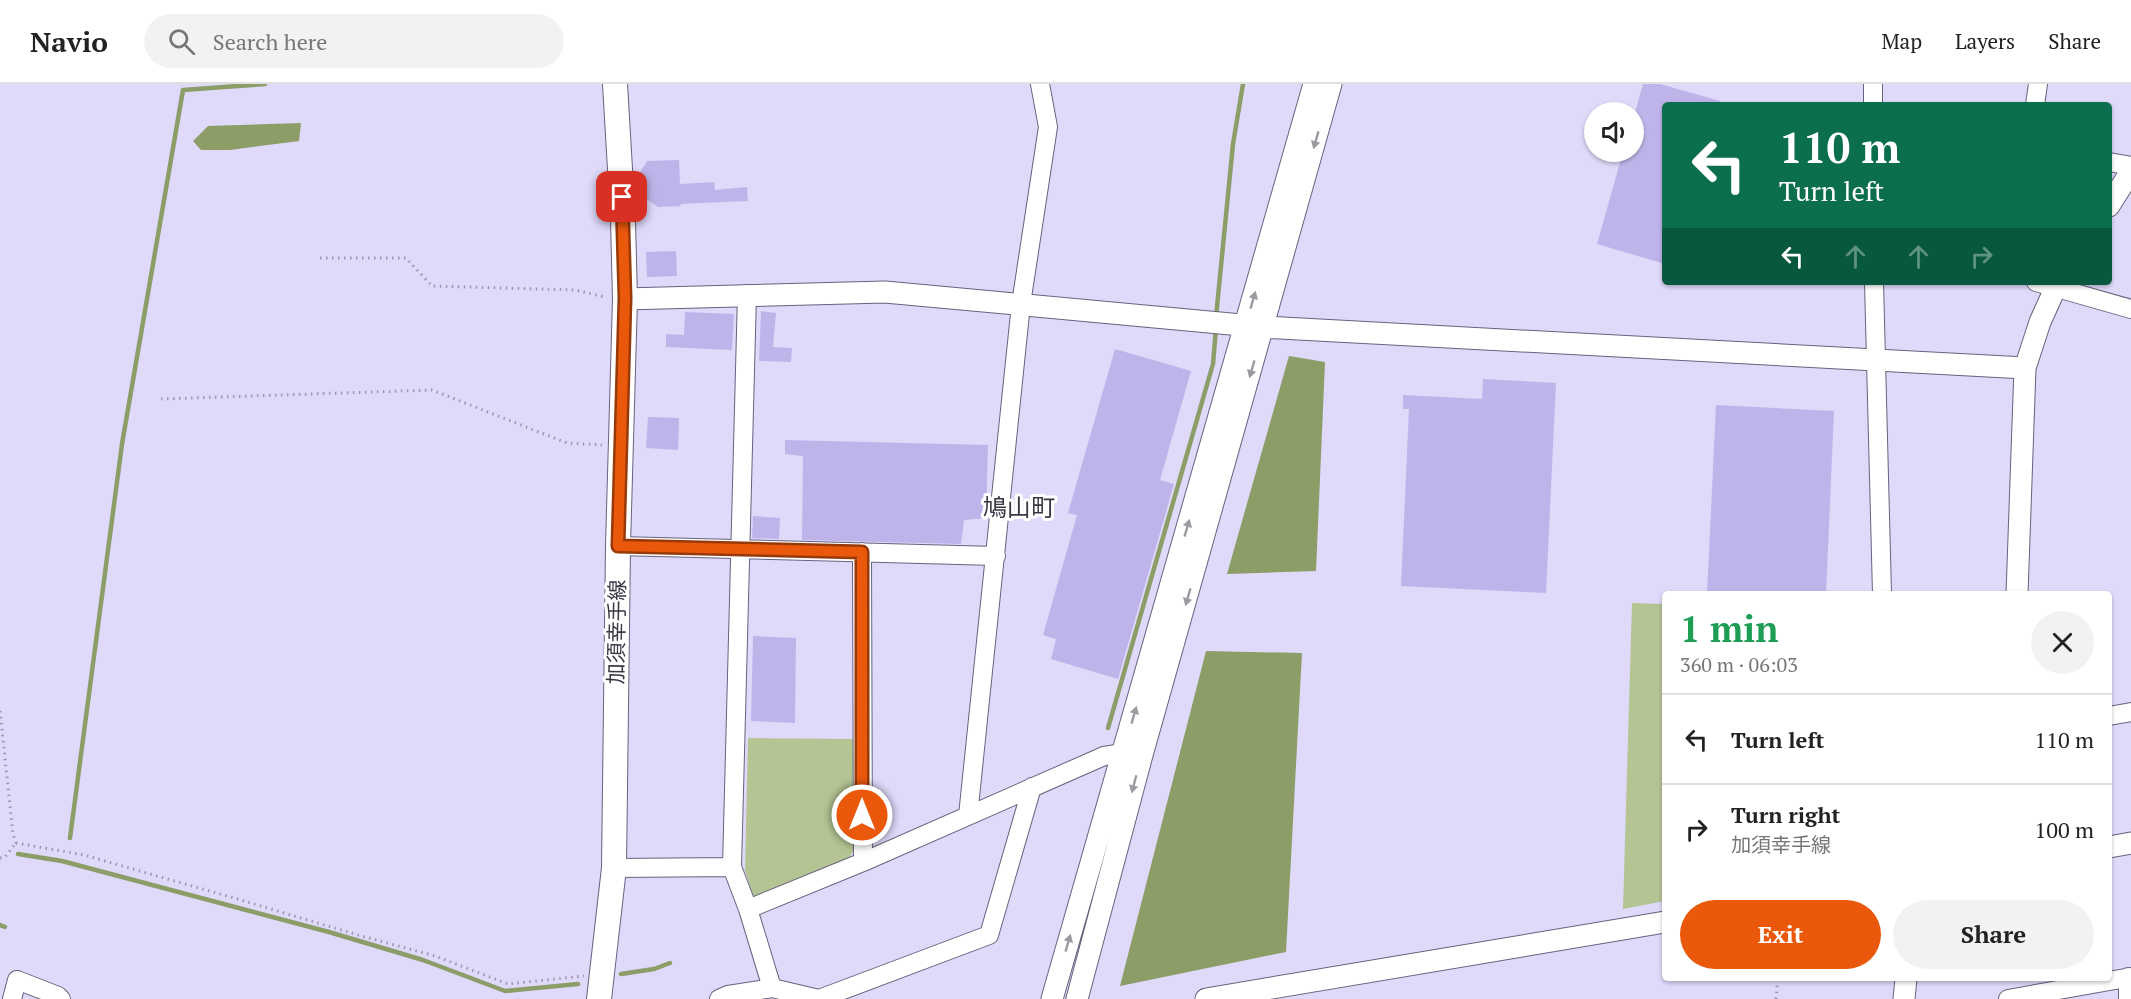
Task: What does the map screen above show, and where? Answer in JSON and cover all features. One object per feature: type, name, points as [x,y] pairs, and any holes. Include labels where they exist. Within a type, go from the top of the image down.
[{"type":"main road","name":"加須幸手線","points":[[599,999],[614,868],[618,546],[625,298],[615,84]]},
{"type":"street","points":[[968,816],[1021,304],[1048,127],[1040,84]]},
{"type":"street","points":[[1254,327],[1314,84]]},
{"type":"street","points":[[1052,999],[1132,754],[1254,327],[1332,84]]},
{"type":"street","points":[[1873,84],[1873,102]]},
{"type":"street","points":[[2035,102],[2038,84]]},
{"type":"street","points":[[2112,163],[2131,168],[2112,201]]},
{"type":"street","points":[[1874,285],[1882,591]]},
{"type":"street","points":[[2017,591],[2025,368],[2049,285]]},
{"type":"street","points":[[2052,285],[2131,309]]},
{"type":"street","points":[[625,298],[885,292],[1254,327],[2025,368]]},
{"type":"street","points":[[747,294],[732,867],[748,909],[772,988]]},
{"type":"street","points":[[618,546],[996,556]]},
{"type":"street","points":[[862,552],[863,862]]},
{"type":"street","points":[[2112,715],[2131,712]]},
{"type":"street","points":[[748,909],[863,862],[1104,756],[1132,754]]},
{"type":"street","points":[[1077,999],[1132,754]]},
{"type":"street","points":[[719,999],[728,995],[772,988],[819,999],[988,935],[1032,787]]},
{"type":"street","points":[[2112,846],[2131,843]]},
{"type":"street","points":[[614,868],[732,867]]},
{"type":"street","points":[[1206,999],[1662,923]]},
{"type":"street","points":[[2112,980],[2129,977],[2128,999]]},
{"type":"street","points":[[12,999],[17,980],[61,999]]},
{"type":"street","points":[[1904,999],[1906,981]]},
{"type":"street","points":[[2008,999],[2107,981]]},
{"type":"path","points":[[320,258],[406,258],[432,286],[575,290],[610,298],[625,298]]},
{"type":"path","points":[[160,399],[432,390],[567,443],[621,447]]},
{"type":"path","points":[[0,711],[13,834],[16,843]]},
{"type":"path","points":[[1,858],[6,857],[16,843]]},
{"type":"path","points":[[16,843],[84,855],[435,956],[508,984],[603,974]]},
{"type":"path","points":[[1776,999],[1778,981]]},
{"type":"shaded area","points":[[301,123],[299,141],[230,150],[201,150],[193,141],[208,126]]},
{"type":"shaded area","points":[[1289,356],[1325,362],[1316,571],[1227,574]]},
{"type":"shaded area","points":[[1632,603],[1662,604],[1662,902],[1623,909]]},
{"type":"shaded area","points":[[1206,651],[1302,653],[1286,952],[1120,986]]},
{"type":"shaded area","points":[[748,738],[855,739],[855,848],[849,858],[753,897],[745,870]]},
{"type":"building","points":[[1643,84],[1660,84],[1720,101],[1662,102],[1662,263],[1597,244],[1620,162],[1644,162],[1644,102],[1638,102]]},
{"type":"building","points":[[679,160],[680,184],[714,182],[715,190],[747,187],[748,201],[658,207],[638,193],[635,181],[647,161]]},
{"type":"building","points":[[676,251],[677,276],[647,277],[646,252]]},
{"type":"building","points":[[761,311],[776,313],[773,347],[792,348],[791,362],[759,361]]},
{"type":"building","points":[[685,312],[734,314],[732,350],[666,347],[666,334],[684,335]]},
{"type":"building","points":[[1115,349],[1191,371],[1160,480],[1174,484],[1118,679],[1051,659],[1056,639],[1043,635],[1077,515],[1068,513]]},
{"type":"building","points":[[1483,379],[1556,383],[1546,593],[1401,586],[1409,409],[1403,409],[1403,395],[1482,399]]},
{"type":"building","points":[[1716,405],[1834,411],[1826,591],[1707,591]]},
{"type":"building","points":[[648,417],[679,418],[678,450],[646,448]]},
{"type":"building","points":[[785,440],[988,445],[986,518],[964,520],[961,544],[802,540],[803,456],[785,454]]},
{"type":"building","points":[[753,516],[780,518],[779,539],[752,538]]},
{"type":"building","points":[[753,636],[796,638],[795,723],[751,721]]},
{"type":"waterway","points":[[70,838],[122,444],[183,90],[265,84]]},
{"type":"waterway","points":[[1216,317],[1233,144],[1243,84]]},
{"type":"waterway","points":[[1108,728],[1213,364],[1216,328]]},
{"type":"waterway","points":[[18,854],[62,861],[329,932],[423,960],[505,991],[578,984]]},
{"type":"waterway","points":[[0,925],[5,927]]},
{"type":"waterway","points":[[621,974],[654,969],[670,963]]},
{"type":"district","name":"鳩山町","points":[[1019,508]]},
{"type":"route","points":[[622,197],[625,298],[618,546],[862,552],[862,815]]}]
